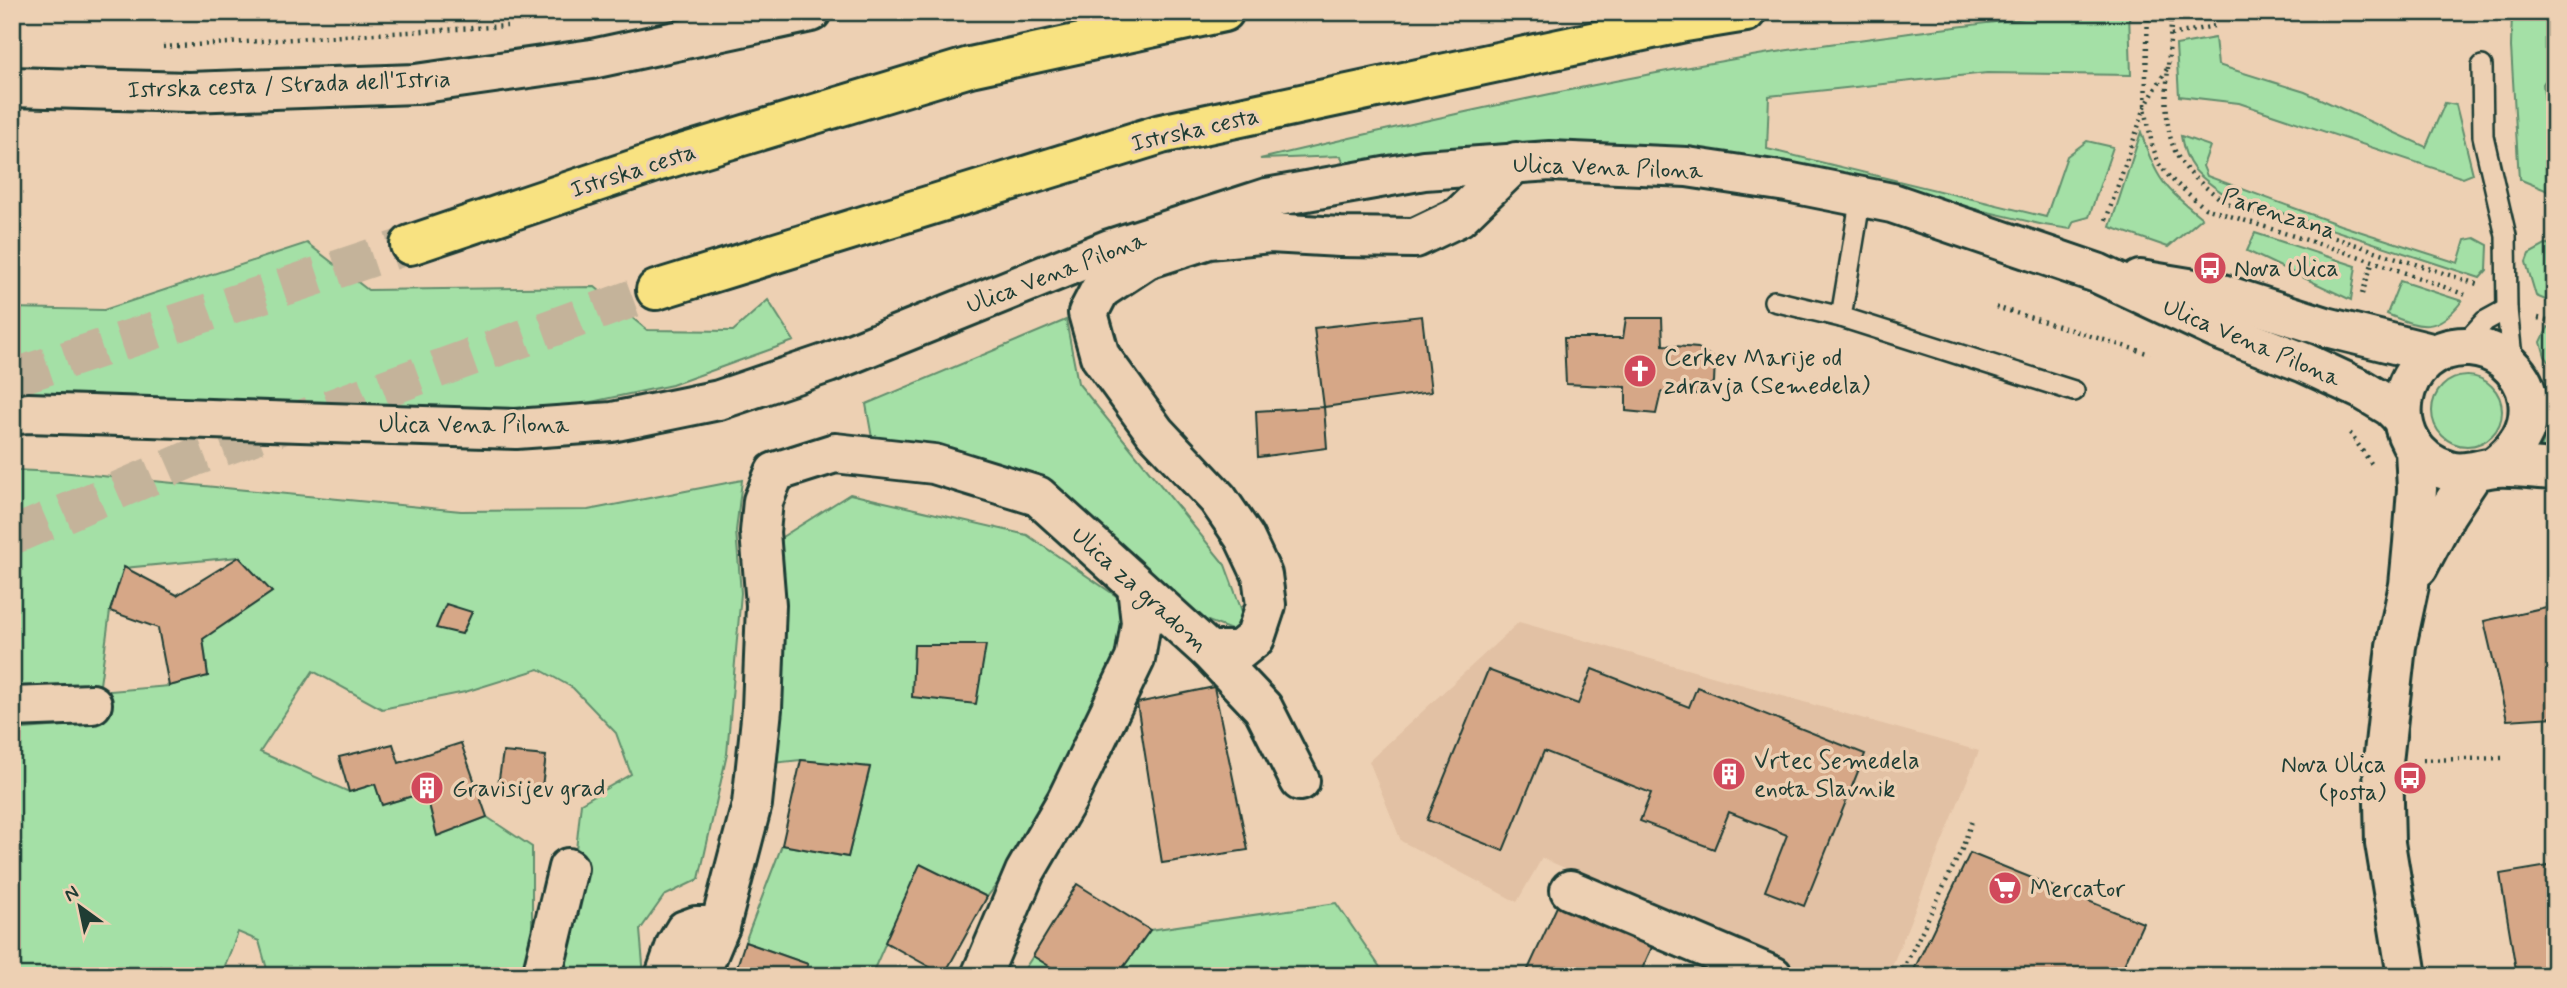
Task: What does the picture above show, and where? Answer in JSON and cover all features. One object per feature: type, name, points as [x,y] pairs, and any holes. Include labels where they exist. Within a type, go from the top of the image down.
[{"type":"highway","name":"Istrska cesta","points":[[410,245],[659,161],[970,67],[1224,12]]},
{"type":"highway","name":"Istrska cesta","points":[[656,290],[1161,134],[1685,22],[1746,12]]},
{"type":"street","name":"Istrska cesta / Strada dell'Istria","points":[[12,87],[189,92],[416,84],[592,59],[811,12]]},
{"type":"street","name":"Ulica Vena Pilona","points":[[12,415],[28,413],[516,429],[612,422],[719,400],[828,363],[1110,249],[1268,198],[1424,170],[1550,161],[1687,167],[1787,182],[1892,203],[2097,274],[2219,330],[2305,363],[2361,389],[2391,407],[2409,433]]},
{"type":"street","name":"Ulica za gradom","points":[[699,976],[720,926],[752,804],[762,709],[766,605],[760,532],[763,501],[775,472],[835,453],[934,464],[1038,496],[1209,651],[1239,651],[1255,638],[1266,605],[1262,575],[1244,537],[1218,499],[1154,432],[1100,356],[1088,313],[1100,290],[1147,260],[1209,239],[1270,233],[1415,237],[1459,217],[1516,162]]},
{"type":"street","name":"Ulica Vena Pilona","points":[[2097,274],[2219,293],[2326,327],[2448,350]]},
{"type":"street","points":[[2407,976],[2385,843],[2383,762],[2396,646],[2409,585],[2417,489],[2403,399],[2409,381],[2420,366],[2448,350],[2480,348],[2498,355],[2517,374],[2555,400]]},
{"type":"street","points":[[2409,585],[2445,514],[2483,470],[2510,455],[2522,438],[2528,419],[2528,399],[2517,374]]},
{"type":"street","points":[[2409,433],[2431,463],[2451,472],[2555,470]]},
{"type":"street","points":[[981,976],[1025,872],[1067,800],[1135,659],[1141,623],[1137,587]]},
{"type":"street","points":[[1209,651],[1263,708],[1300,781]]},
{"type":"street","points":[[12,707],[92,704]]},
{"type":"street","points":[[542,976],[568,868]]},
{"type":"street","points":[[1570,890],[1773,976]]},
{"type":"street","points":[[665,976],[676,945],[685,930],[696,926],[720,926]]},
{"type":"lane","points":[[2482,66],[2483,136],[2507,236],[2507,301],[2517,374]]},
{"type":"lane","points":[[1841,317],[1861,197]]},
{"type":"lane","points":[[1774,301],[1841,317],[2074,391]]},
{"type":"lane","points":[[2448,350],[2507,301]]},
{"type":"path","points":[[534,24],[569,12]]},
{"type":"path","name":"Parenzana","points":[[2148,12],[2145,107],[2152,145],[2159,164],[2171,179],[2205,208],[2391,268],[2507,301]]},
{"type":"path","name":"Parenzana","points":[[2172,12],[2165,103],[2175,150],[2191,174],[2224,202],[2395,258],[2507,301]]},
{"type":"path","points":[[155,47],[511,26]]},
{"type":"path","points":[[2171,35],[2214,26]]},
{"type":"path","points":[[2106,220],[2145,107],[2168,66]]},
{"type":"path","points":[[2391,268],[2395,258]]},
{"type":"path","points":[[1996,307],[2150,354]]},
{"type":"path","points":[[2071,330],[2074,322]]},
{"type":"path","points":[[2383,762],[2503,758]]},
{"type":"path","points":[[1900,976],[1962,849],[1973,818]]},
{"type":"shaded area","points":[[1519,622],[1979,751],[1888,976],[1810,976],[1542,858],[1517,902],[1401,841],[1369,761]]},
{"type":"green space","points":[[2070,12],[2129,12],[2131,75],[1987,73],[1769,96],[1767,149],[2046,217],[2067,156],[2087,141],[2113,147],[2089,217],[2074,221],[2070,229],[1768,161],[1455,152],[1343,163],[1341,156],[1260,159],[1514,102],[1706,64],[1845,42]]},
{"type":"green space","points":[[2512,12],[2555,12],[2555,66],[2543,84],[2547,121],[2555,135],[2555,194],[2519,179],[2511,47]]},
{"type":"green space","points":[[2215,38],[2218,65],[2305,92],[2426,147],[2445,103],[2456,105],[2473,174],[2463,178],[2239,103],[2179,96],[2176,45]]},
{"type":"green space","points":[[2141,132],[2163,181],[2202,218],[2168,247],[2110,227]]},
{"type":"green space","points":[[2181,136],[2210,146],[2203,166],[2207,176],[2340,225],[2458,263],[2465,240],[2475,238],[2488,245],[2487,270],[2480,278],[2224,194],[2207,182],[2190,164]]},
{"type":"green space","points":[[2255,233],[2356,266],[2351,300],[2247,251]]},
{"type":"green space","points":[[2555,240],[2555,304],[2536,296],[2526,262],[2529,254]]},
{"type":"green space","points":[[307,243],[368,290],[595,287],[647,330],[733,331],[768,300],[794,341],[672,385],[567,407],[461,411],[12,399],[12,308],[104,310]]},
{"type":"green space","points":[[2400,281],[2462,301],[2445,319],[2437,323],[2410,323],[2387,314]]},
{"type":"green space","points":[[1066,320],[1078,383],[1225,565],[1243,614],[1234,631],[1195,616],[1136,558],[1041,479],[872,438],[866,404]]},
{"type":"green space","points":[[2548,327],[2555,330],[2555,370],[2545,356],[2541,342]]},
{"type":"green space","points":[[2467,376],[2492,386],[2502,411],[2492,436],[2467,446],[2442,436],[2432,411],[2442,386]]},
{"type":"green space","points":[[2552,415],[2555,416],[2555,454],[2540,452]]},
{"type":"green space","points":[[12,470],[60,472],[461,511],[588,510],[742,480],[736,531],[741,593],[727,754],[699,879],[664,896],[640,930],[644,976],[557,976],[576,917],[573,878],[581,803],[631,774],[616,733],[573,688],[539,669],[465,692],[382,709],[313,671],[260,752],[349,792],[375,784],[382,805],[426,792],[437,836],[487,817],[532,847],[532,951],[526,976],[269,976],[259,941],[238,932],[221,976],[161,967],[159,976],[12,976],[12,730],[98,723],[99,693],[12,696]],"holes":[[[239,557],[203,639],[208,676],[169,686],[99,692],[110,611],[124,568]]]},
{"type":"green space","points":[[850,494],[1027,535],[1122,600],[1118,660],[1035,835],[987,897],[920,865],[871,976],[803,976],[808,964],[745,942],[782,845],[848,857],[870,768],[801,760],[773,763],[782,537]]},
{"type":"green space","points":[[1336,903],[1386,976],[1117,976],[1150,930]]},
{"type":"green space","points":[[1033,956],[1065,976],[1020,976]]},
{"type":"building","points":[[1422,316],[1431,392],[1324,407],[1314,328]]},
{"type":"building","name":"Cerkev Marije od zdravja (Semedela)","points":[[1626,318],[1662,318],[1663,345],[1698,348],[1715,359],[1714,382],[1696,394],[1661,392],[1656,414],[1626,411],[1626,387],[1566,384],[1564,338],[1623,338]]},
{"type":"building","points":[[1324,407],[1327,448],[1258,457],[1256,411]]},
{"type":"building","points":[[239,557],[272,592],[203,639],[208,676],[169,686],[158,628],[110,611],[124,567],[177,595]]},
{"type":"building","points":[[446,604],[472,612],[462,634],[436,628]]},
{"type":"building","points":[[2555,605],[2555,717],[2507,720],[2484,621]]},
{"type":"building","points":[[914,645],[986,645],[976,704],[912,697]]},
{"type":"building","name":"Vrtec Semedela enota Slavnik","points":[[1592,669],[1689,707],[1697,687],[1865,754],[1804,906],[1765,891],[1787,835],[1729,812],[1714,849],[1640,821],[1651,793],[1544,751],[1503,851],[1427,820],[1488,670],[1578,704]]},
{"type":"building","points":[[1214,687],[1248,850],[1162,863],[1137,703]]},
{"type":"building","name":"Gravisijev grad","points":[[461,743],[487,817],[437,836],[426,792],[382,805],[375,784],[349,792],[339,757],[393,744],[399,763]]},
{"type":"building","name":"Gravisijev grad","points":[[503,752],[546,756],[541,794],[497,792]]},
{"type":"building","points":[[801,760],[870,767],[848,857],[782,845]]},
{"type":"building","name":"Mercator","points":[[1970,853],[2143,923],[2119,976],[1911,976]]},
{"type":"building","points":[[920,864],[987,897],[944,975],[885,942]]},
{"type":"building","points":[[2555,865],[2555,973],[2517,976],[2500,874]]},
{"type":"building","points":[[1077,884],[1150,930],[1117,976],[1065,976],[1033,956]]},
{"type":"building","points":[[1559,902],[1657,936],[1639,976],[1525,976]]},
{"type":"building","points":[[745,942],[808,964],[803,976],[734,976]]},
{"type":"building","points":[[161,967],[212,976],[159,976]]},
{"type":"tunnel","points":[[12,378],[410,245]]},
{"type":"tunnel","points":[[12,536],[193,458],[656,290]]},
{"type":"place","name":"Nova Ulica","points":[[2210,268]]},
{"type":"place","name":"Cerkev Marije od zdravja (Semedela)","points":[[1640,371]]},
{"type":"place","name":"Vrtec Semedela enota Slavnik","points":[[1729,774]]},
{"type":"place","name":"Nova Ulica (posta)","points":[[2410,778]]},
{"type":"place","name":"Gravisijev grad","points":[[427,788]]},
{"type":"place","name":"Mercator","points":[[2005,888]]}]
